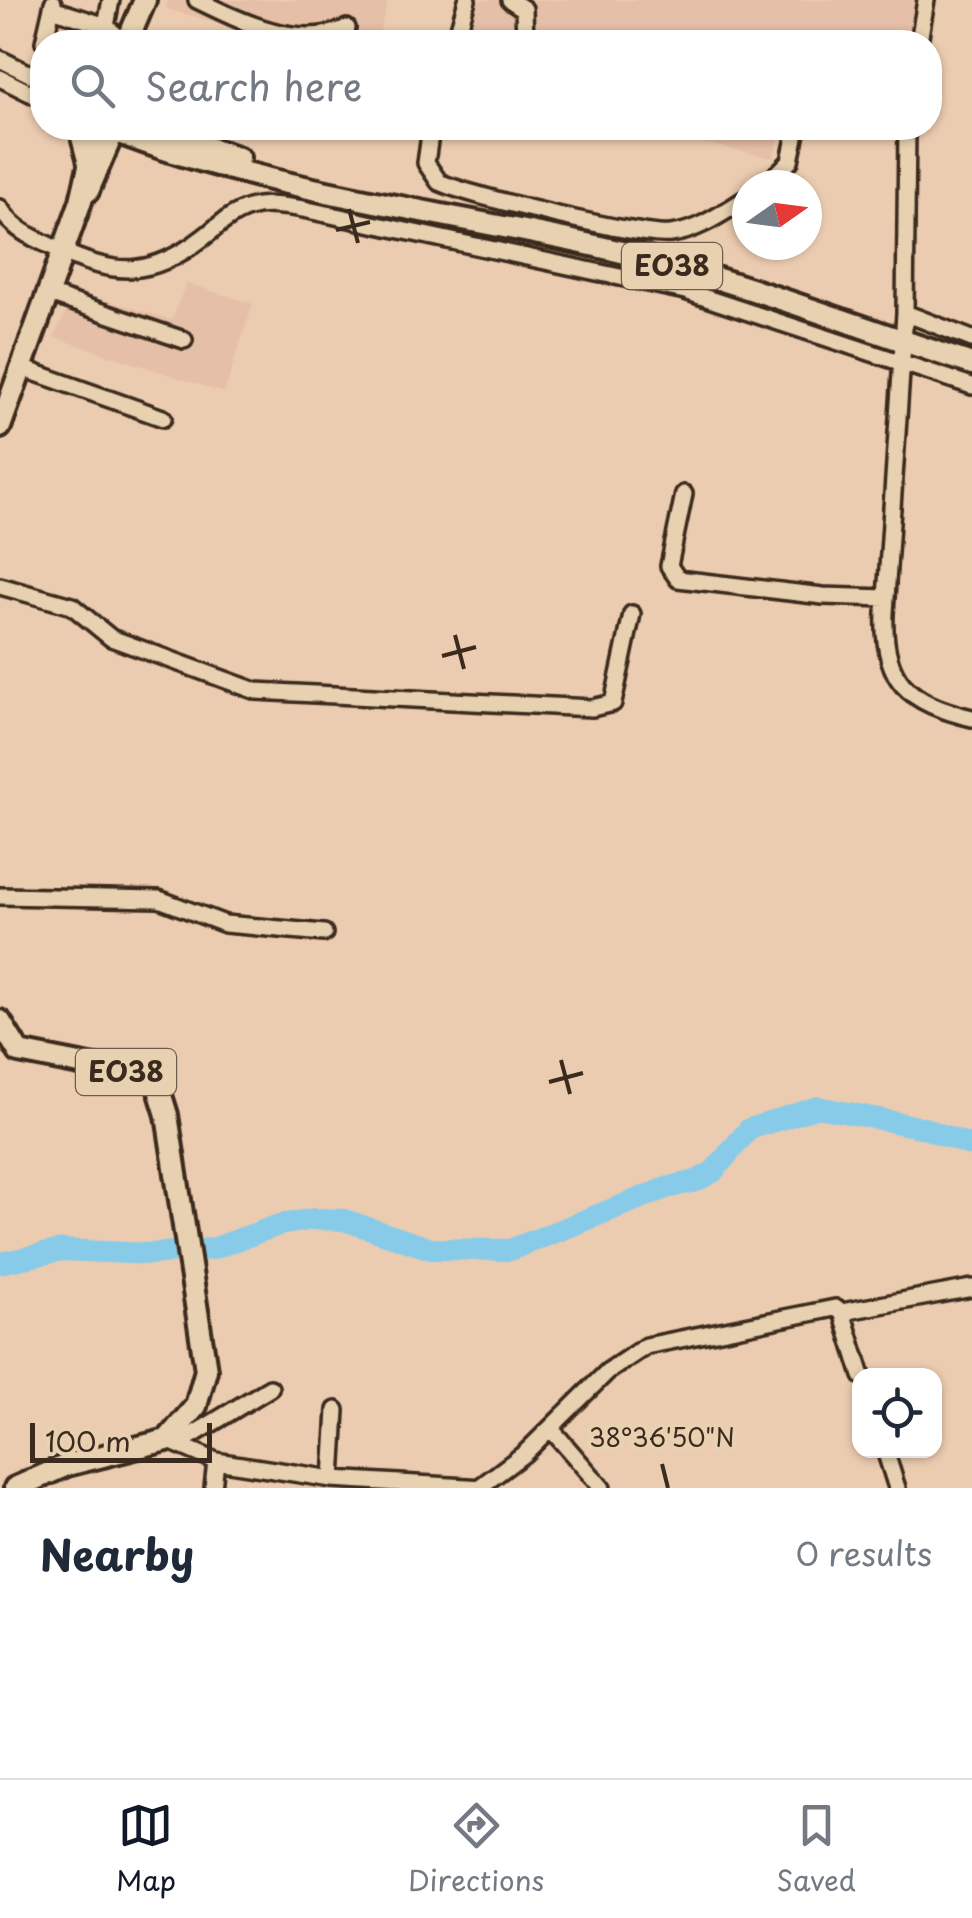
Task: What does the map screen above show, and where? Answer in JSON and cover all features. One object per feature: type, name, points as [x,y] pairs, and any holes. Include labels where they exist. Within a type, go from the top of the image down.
[{"type":"main road","points":[[0,426],[81,202],[86,170],[102,140]]},
{"type":"main road","points":[[81,202],[97,177],[105,140]]},
{"type":"main road","name":"ΕΟ38","points":[[145,140],[269,180],[610,249],[716,278],[903,351],[972,364]]},
{"type":"main road","name":"ΕΟ38","points":[[193,140],[331,182],[364,198]]},
{"type":"main road","name":"ΕΟ38","points":[[0,1021],[18,1052],[146,1077],[158,1086],[167,1115],[199,1319],[204,1381],[196,1406],[169,1438]]},
{"type":"main road","points":[[15,1488],[68,1465],[169,1438]]},
{"type":"street","points":[[100,30],[111,0]]},
{"type":"street","points":[[197,0],[252,26],[275,30]]},
{"type":"street","points":[[458,30],[467,0]]},
{"type":"street","points":[[510,0],[524,9],[525,30]]},
{"type":"street","points":[[921,30],[926,0]]},
{"type":"street","points":[[47,30],[53,4],[110,30]]},
{"type":"street","points":[[340,30],[347,28]]},
{"type":"street","points":[[0,60],[30,74]]},
{"type":"street","points":[[0,78],[30,93]]},
{"type":"street","points":[[80,140],[86,170]]},
{"type":"street","points":[[429,140],[426,163],[438,182],[625,229],[666,235],[682,232],[732,206]]},
{"type":"street","points":[[780,170],[790,160],[794,140]]},
{"type":"street","points":[[907,140],[905,314],[886,598],[887,657],[900,684],[910,694],[972,718]]},
{"type":"street","points":[[0,208],[20,231],[63,252],[109,267],[139,270],[177,258],[235,214],[250,208],[283,206],[685,291],[903,351],[972,386]]},
{"type":"street","points":[[49,294],[184,340]]},
{"type":"street","points":[[905,314],[972,338]]},
{"type":"street","points":[[22,368],[163,418]]},
{"type":"street","points":[[684,494],[669,566],[678,579],[823,596],[886,598]]},
{"type":"street","points":[[0,586],[72,606],[111,638],[256,692],[592,708],[613,703],[632,614]]},
{"type":"street","points":[[0,896],[159,900],[225,924],[324,933]]},
{"type":"street","points":[[169,1438],[216,1461],[332,1478],[482,1487],[551,1429],[606,1372],[646,1346],[828,1307],[842,1312],[972,1288]]},
{"type":"street","points":[[842,1312],[860,1368]]},
{"type":"street","points":[[169,1438],[191,1436],[270,1388]]},
{"type":"street","points":[[332,1478],[336,1410]]},
{"type":"street","points":[[551,1429],[602,1488]]},
{"type":"street","points":[[888,1458],[897,1488]]},
{"type":"street","points":[[213,1488],[216,1461]]},
{"type":"shaded area","points":[[168,0],[388,0],[380,30],[245,30],[166,9]]},
{"type":"shaded area","points":[[478,0],[923,0],[918,30],[469,30]]},
{"type":"shaded area","points":[[688,140],[779,140],[773,158]]},
{"type":"shaded area","points":[[186,283],[253,304],[224,393],[54,337],[76,291],[172,320]]},
{"type":"waterway","points":[[0,1263],[62,1250],[150,1254],[212,1249],[279,1225],[314,1219],[344,1220],[431,1249],[510,1250],[666,1188],[696,1181],[713,1172],[749,1129],[818,1107],[924,1128],[972,1146]]}]
